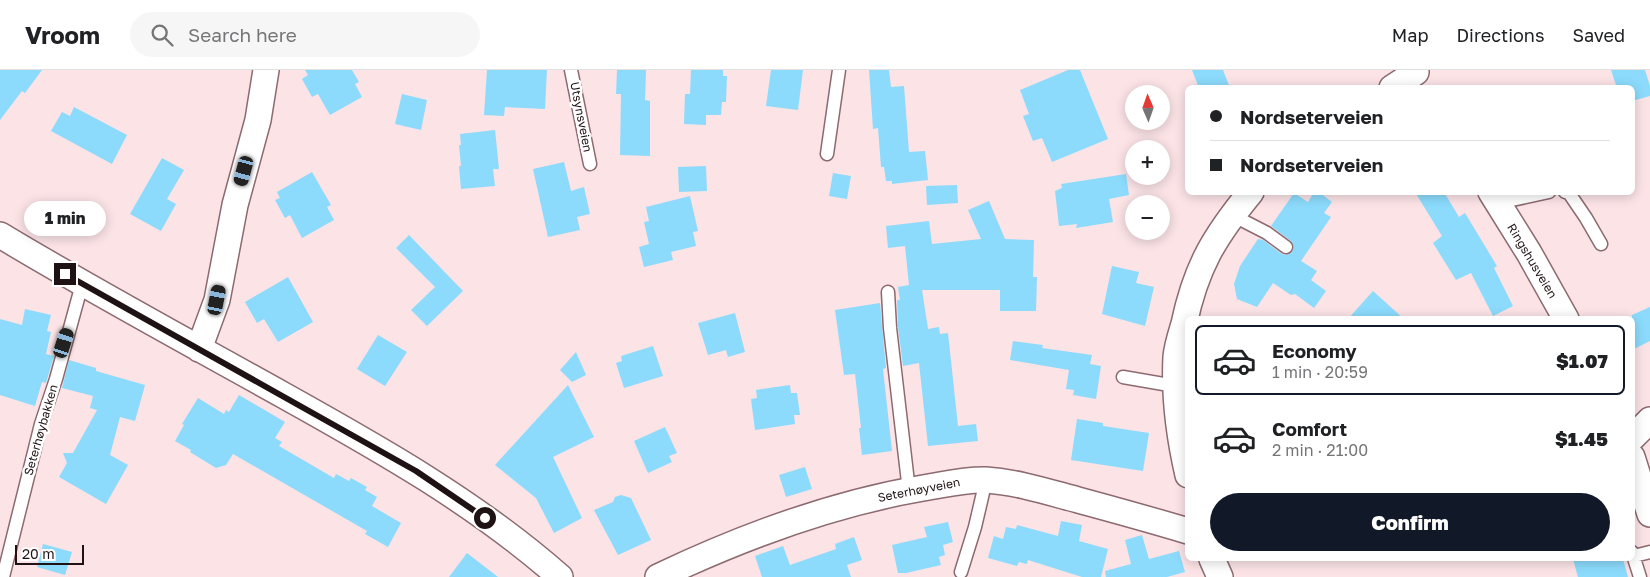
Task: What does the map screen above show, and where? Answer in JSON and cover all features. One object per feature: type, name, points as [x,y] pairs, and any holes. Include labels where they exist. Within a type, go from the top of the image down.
[{"type":"street","points":[[199,349],[217,300],[235,205],[258,120],[266,70]]},
{"type":"street","points":[[1399,85],[1419,76]]},
{"type":"street","points":[[1186,316],[1193,288],[1204,261],[1232,216],[1249,195]]},
{"type":"street","name":"Ringshusveien","points":[[1494,198],[1529,253],[1564,316]]},
{"type":"street","points":[[0,235],[82,284],[424,476],[534,554],[560,577]]},
{"type":"street","points":[[1185,319],[1176,354],[1175,386],[1185,458]]},
{"type":"street","points":[[1635,435],[1650,420]]},
{"type":"street","points":[[1635,466],[1650,514]]},
{"type":"street","name":"Seterhøyveien","points":[[658,577],[724,547],[805,517],[909,491],[969,480],[986,480],[1036,488],[1185,530]]},
{"type":"street","points":[[1213,561],[1220,577]]},
{"type":"lane","name":"Utsynsveien","points":[[571,70],[590,164]]},
{"type":"lane","points":[[828,154],[839,70]]},
{"type":"lane","name":"Ringshusveien","points":[[1494,198],[1521,195]]},
{"type":"lane","points":[[1569,195],[1601,244]]},
{"type":"lane","points":[[1232,216],[1267,234],[1286,247]]},
{"type":"lane","name":"Seterhøybakken","points":[[3,577],[41,424],[56,379],[82,284]]},
{"type":"lane","points":[[888,292],[890,328],[909,491]]},
{"type":"lane","points":[[1122,377],[1175,386]]},
{"type":"lane","points":[[961,572],[975,527],[986,480]]},
{"type":"lane","points":[[1635,554],[1650,552]]},
{"type":"lane","points":[[1635,561],[1640,577]]},
{"type":"building","points":[[0,70],[42,70],[25,93],[22,91],[0,120]]},
{"type":"building","points":[[305,70],[352,70],[359,82],[355,84],[362,97],[330,115],[318,94],[312,97],[302,79],[308,75]]},
{"type":"building","points":[[487,70],[547,70],[545,109],[505,107],[504,116],[484,115]]},
{"type":"building","points":[[617,70],[646,70],[645,100],[650,101],[650,156],[620,155],[621,94],[616,94]]},
{"type":"building","points":[[691,70],[723,70],[723,76],[727,76],[726,102],[722,102],[721,115],[706,115],[706,125],[684,124],[685,94],[690,94]]},
{"type":"building","points":[[771,70],[803,70],[798,110],[766,106]]},
{"type":"building","points":[[869,70],[889,70],[891,87],[904,86],[909,152],[925,151],[928,180],[892,184],[892,181],[886,181],[884,167],[881,167],[878,128],[873,129]]},
{"type":"building","points":[[1068,70],[1080,70],[1108,139],[1052,162],[1042,138],[1033,141],[1023,116],[1029,114],[1020,90]]},
{"type":"building","points":[[1192,70],[1223,70],[1229,85],[1198,85]]},
{"type":"building","points":[[1611,70],[1645,70],[1650,86],[1650,96],[1635,100],[1635,85],[1616,85]]},
{"type":"building","points":[[402,94],[427,100],[421,130],[395,124]]},
{"type":"building","points":[[74,107],[127,135],[112,164],[51,131],[62,112],[70,116]]},
{"type":"building","points":[[495,130],[499,169],[493,169],[495,186],[461,189],[459,166],[461,166],[460,134]]},
{"type":"building","points":[[162,158],[184,170],[167,199],[176,204],[161,231],[130,214]]},
{"type":"building","points":[[564,162],[571,191],[584,187],[590,214],[577,217],[580,230],[548,237],[533,169]]},
{"type":"building","points":[[706,166],[707,191],[679,192],[678,167]]},
{"type":"building","points":[[312,172],[331,205],[327,207],[334,220],[302,238],[290,215],[285,218],[275,200],[280,198],[277,192]]},
{"type":"building","points":[[833,173],[851,176],[847,199],[829,196]]},
{"type":"building","points":[[1125,174],[1125,185],[1128,185],[1129,195],[1109,199],[1113,222],[1076,228],[1077,224],[1059,226],[1055,191],[1062,188],[1061,184]]},
{"type":"building","points":[[957,185],[958,203],[927,205],[926,186]]},
{"type":"building","points":[[1293,195],[1297,195],[1308,202],[1312,195],[1323,195],[1332,202],[1324,213],[1331,217],[1301,261],[1317,271],[1311,280],[1326,291],[1314,308],[1295,294],[1291,295],[1273,283],[1257,307],[1237,299],[1234,284],[1240,266],[1258,239],[1263,240],[1282,254],[1286,255],[1292,252],[1294,247],[1291,241],[1271,226]]},
{"type":"building","points":[[1417,195],[1446,195],[1459,217],[1465,213],[1497,266],[1494,268],[1513,306],[1493,316],[1471,273],[1456,280],[1433,243],[1442,236]]},
{"type":"building","points":[[690,196],[698,231],[693,232],[696,246],[671,252],[673,260],[644,267],[639,247],[649,244],[644,222],[649,221],[646,207]]},
{"type":"building","points":[[989,201],[1005,239],[1034,240],[1033,277],[1037,277],[1036,311],[1000,311],[1000,290],[922,290],[928,329],[939,327],[940,334],[948,333],[958,426],[976,424],[978,441],[928,446],[919,363],[903,366],[898,327],[897,300],[900,300],[898,287],[909,285],[905,246],[888,248],[886,226],[929,221],[932,244],[981,239],[968,210]]},
{"type":"building","points":[[409,235],[463,291],[427,326],[411,310],[435,287],[396,248]]},
{"type":"building","points":[[1112,266],[1139,272],[1136,283],[1154,287],[1145,326],[1102,314]]},
{"type":"building","points":[[288,277],[313,322],[278,342],[264,319],[257,323],[245,302]]},
{"type":"building","points":[[1373,291],[1401,316],[1351,316]]},
{"type":"building","points":[[880,303],[886,368],[883,369],[892,451],[862,455],[855,374],[844,375],[835,310]]},
{"type":"building","points":[[1650,307],[1650,341],[1635,348],[1635,316],[1632,315]]},
{"type":"building","points":[[25,309],[51,315],[47,331],[51,332],[46,354],[54,356],[46,383],[42,382],[35,406],[0,395],[0,319],[22,325]]},
{"type":"building","points":[[735,313],[745,352],[728,357],[726,350],[708,355],[698,323]]},
{"type":"building","points":[[378,335],[407,352],[385,386],[357,369]]},
{"type":"building","points":[[1013,341],[1043,345],[1042,348],[1092,355],[1090,364],[1101,366],[1096,399],[1073,395],[1074,390],[1066,389],[1069,370],[1010,360]]},
{"type":"building","points":[[653,346],[663,376],[624,388],[616,363],[622,361],[621,356]]},
{"type":"building","points":[[576,352],[586,375],[572,382],[560,370]]},
{"type":"building","points":[[69,360],[96,368],[96,371],[145,385],[135,421],[120,417],[110,455],[128,465],[106,504],[59,477],[67,463],[63,453],[73,453],[97,410],[90,408],[93,396],[62,388]]},
{"type":"building","points":[[568,385],[594,437],[553,457],[582,518],[554,533],[536,498],[495,465]]},
{"type":"building","points":[[790,385],[791,393],[797,393],[800,415],[794,415],[795,424],[755,430],[751,399],[757,398],[756,390]]},
{"type":"building","points":[[239,395],[285,422],[275,438],[282,442],[279,446],[334,478],[336,474],[349,481],[351,478],[367,487],[365,490],[377,497],[372,506],[401,523],[388,547],[365,534],[367,531],[233,454],[226,465],[216,468],[175,441],[184,425],[182,424],[198,398],[224,414],[226,410],[229,412]]},
{"type":"building","points":[[1077,419],[1103,423],[1103,426],[1149,433],[1143,471],[1071,460]]},
{"type":"building","points":[[665,427],[677,453],[669,456],[672,462],[648,473],[634,441]]},
{"type":"building","points":[[805,467],[812,489],[786,497],[779,475]]},
{"type":"building","points":[[621,495],[631,498],[651,540],[618,555],[594,510],[613,502],[615,497]]},
{"type":"building","points":[[1061,521],[1082,525],[1079,541],[1108,549],[1101,577],[1082,577],[1028,560],[1027,564],[1019,562],[1017,566],[988,558],[994,536],[1003,539],[1006,527],[1016,529],[1017,525],[1058,536]]},
{"type":"building","points":[[948,522],[953,542],[943,545],[945,555],[939,557],[941,565],[898,573],[892,545],[927,537],[924,527]]},
{"type":"building","points":[[1142,535],[1149,559],[1179,551],[1185,572],[1167,577],[1106,577],[1105,571],[1131,564],[1125,540]]},
{"type":"building","points":[[854,537],[862,560],[847,565],[851,577],[762,577],[755,556],[783,546],[790,565],[836,549],[835,544]]},
{"type":"building","points":[[43,544],[72,552],[65,575],[37,567]]},
{"type":"building","points":[[467,553],[498,577],[449,577]]},
{"type":"building","points":[[1574,561],[1624,561],[1628,577],[1578,577]]},
{"type":"route","points":[[65,274],[416,471],[485,518]]}]
